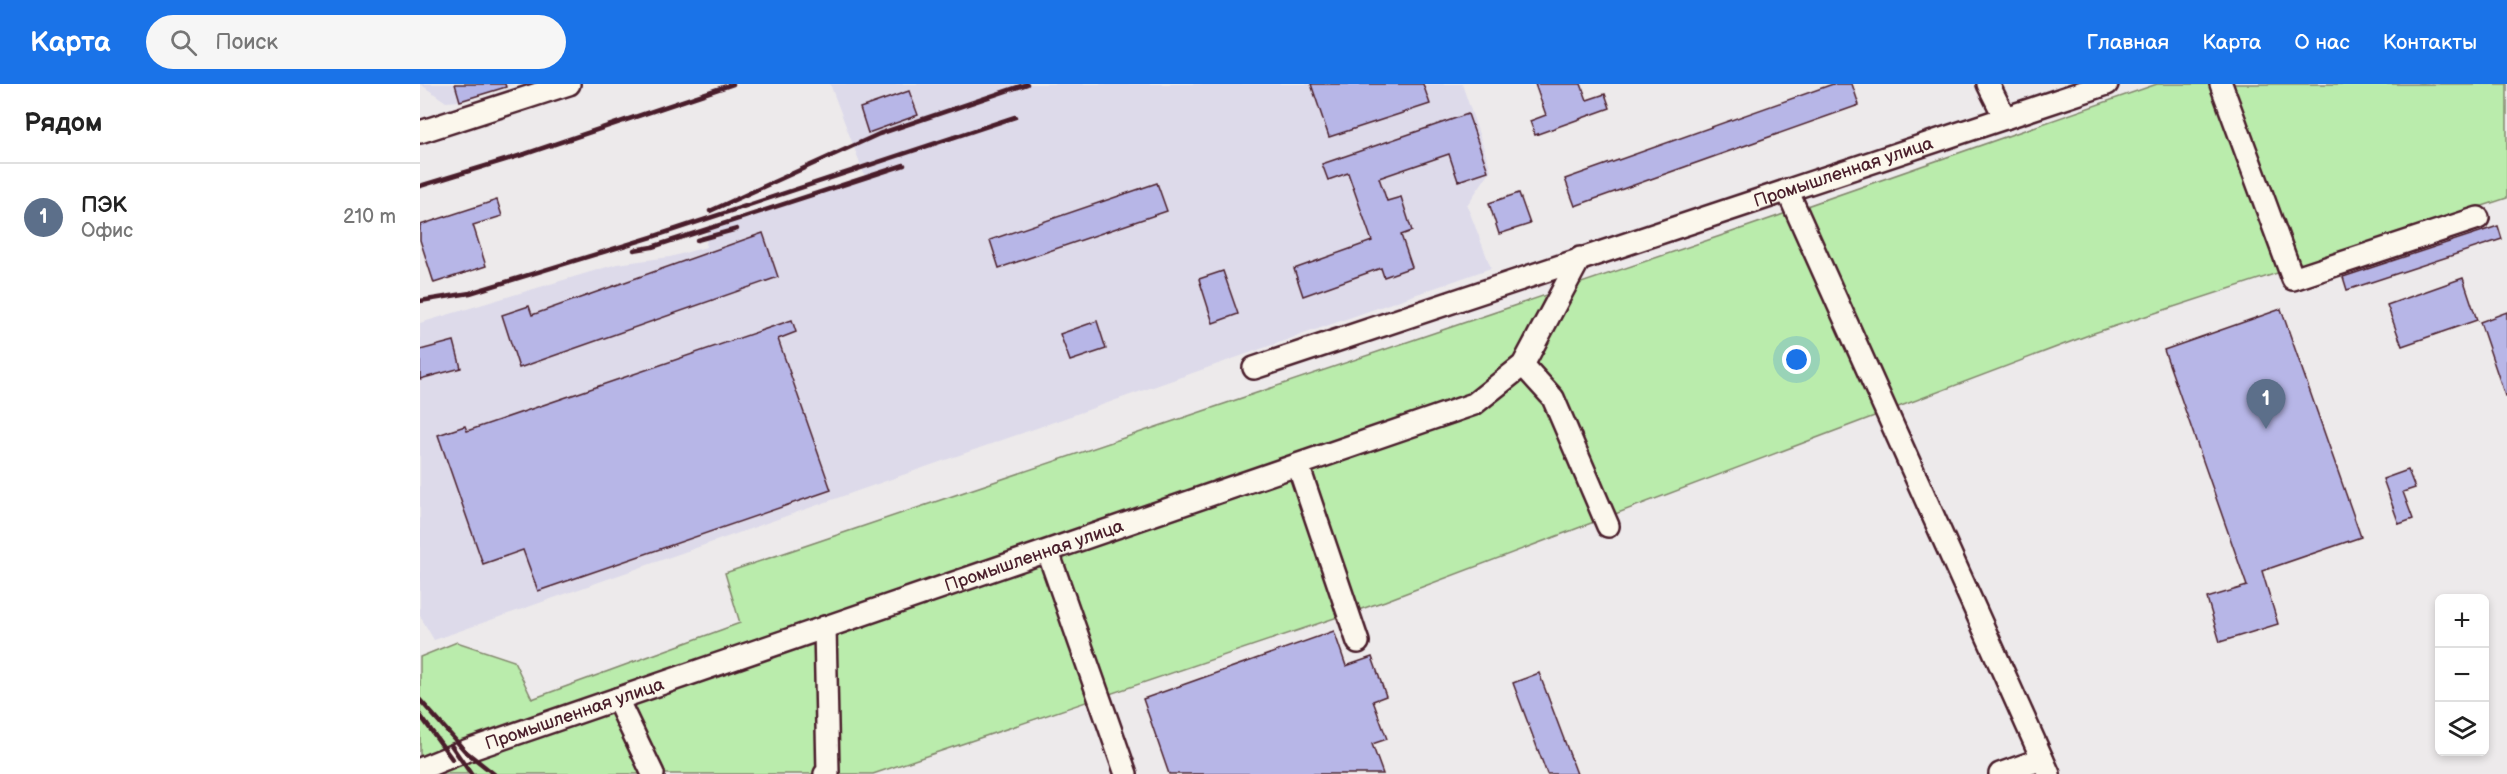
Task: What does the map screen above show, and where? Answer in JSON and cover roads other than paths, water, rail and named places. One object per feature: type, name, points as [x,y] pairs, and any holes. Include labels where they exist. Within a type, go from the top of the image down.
[{"type":"street","points":[[420,132],[570,84]]},
{"type":"street","points":[[1988,84],[2005,118]]},
{"type":"street","name":"Промышленная улица","points":[[1254,369],[1580,258],[2107,84]]},
{"type":"street","points":[[2221,84],[2293,279],[2478,218]]},
{"type":"street","points":[[1787,190],[2046,766],[2000,774]]},
{"type":"street","name":"Промышленная улица","points":[[420,769],[465,751],[1474,404],[1523,365],[1580,258]]},
{"type":"street","points":[[1523,365],[1553,398],[1608,526]]},
{"type":"street","points":[[1298,465],[1358,642]]},
{"type":"street","points":[[1048,552],[1126,774]]},
{"type":"street","points":[[825,627],[828,773],[825,774]]},
{"type":"street","points":[[617,699],[653,774]]},
{"type":"railway","points":[[420,186],[525,154],[733,84]]},
{"type":"railway","points":[[710,211],[879,134],[1027,84]]},
{"type":"railway","points":[[420,301],[470,293],[652,237],[1015,117]]},
{"type":"railway","points":[[634,250],[652,247],[904,165]]},
{"type":"railway","points":[[697,240],[737,229]]},
{"type":"railway","points":[[420,700],[465,751],[494,774]]},
{"type":"railway","points":[[420,715],[452,759]]},
{"type":"railway","points":[[451,745],[471,774]]},
{"type":"place","name":"ПЭК","points":[[2266,429]]}]
